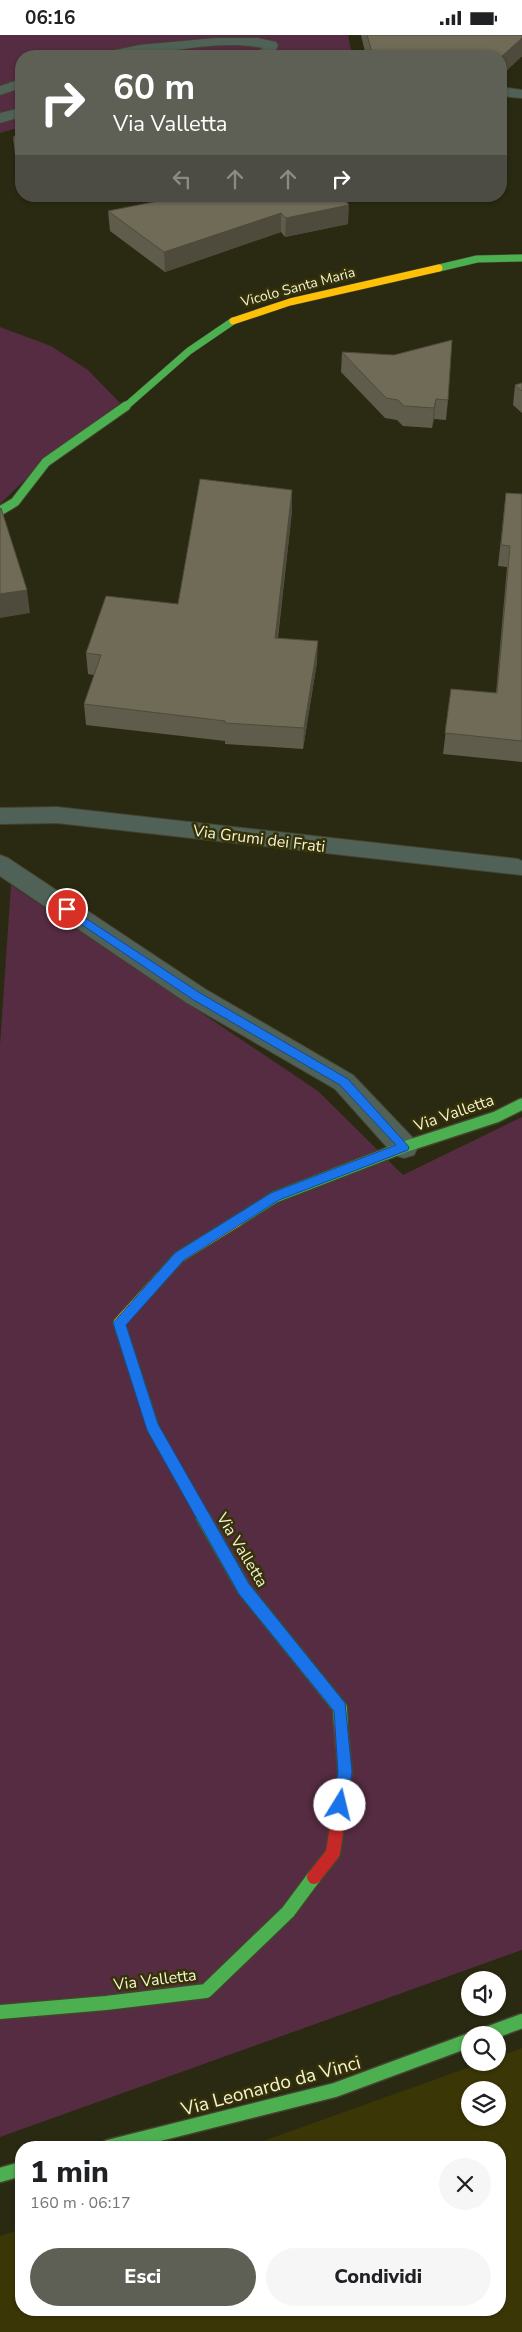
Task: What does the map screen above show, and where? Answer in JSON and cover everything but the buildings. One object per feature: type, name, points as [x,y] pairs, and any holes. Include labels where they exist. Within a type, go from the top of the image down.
[{"type":"street","points":[[136,50],[168,44],[210,40],[252,39],[266,41],[271,45],[270,50]]},
{"type":"street","points":[[0,91],[15,85]]},
{"type":"street","points":[[507,92],[522,95]]},
{"type":"street","points":[[0,118],[15,114]]},
{"type":"street","name":"Vicolo Santa Maria","points":[[0,511],[15,502],[46,462],[117,414],[189,351],[235,319],[290,302],[476,259],[522,258]]},
{"type":"street","name":"Via Grumi dei Frati","points":[[0,816],[57,815],[518,868]]},
{"type":"street","points":[[0,864],[196,996],[344,1082],[404,1147]]},
{"type":"street","name":"Via Valletta","points":[[0,2012],[106,2003],[206,1991],[288,1912],[333,1853],[345,1772],[340,1708],[244,1589],[152,1426],[119,1323],[179,1257],[275,1197],[404,1147],[496,1117],[522,1104]]},
{"type":"street","points":[[506,2027],[522,2021]]},
{"type":"street","name":"Via Leonardo da Vinci","points":[[132,2141],[335,2090],[461,2043]]},
{"type":"street","points":[[0,2175],[15,2171]]},
{"type":"shaded area","points":[[0,35],[348,35],[351,50],[15,50],[15,129],[0,133]]},
{"type":"shaded area","points":[[0,327],[51,346],[88,370],[120,403],[27,478],[0,504]]},
{"type":"shaded area","points":[[11,885],[318,1091],[403,1175],[522,1117],[522,1950],[0,2137],[0,1045]]},
{"type":"shaded area","points":[[522,2048],[522,2332],[0,2332],[0,2236],[15,2231],[15,2316],[506,2316],[506,2141],[263,2141],[461,2070],[506,2071],[506,2054]]},
{"type":"traffic: fast","points":[[439,268],[477,259],[522,258]]},
{"type":"traffic: fast","points":[[0,511],[15,502],[46,462],[117,414],[189,351],[233,321]]},
{"type":"traffic: fast","points":[[237,1221],[275,1197],[404,1147],[496,1117],[522,1104]]},
{"type":"traffic: fast","points":[[154,1430],[244,1589],[340,1708],[341,1727]]},
{"type":"traffic: fast","points":[[0,2012],[106,2003],[206,1991],[288,1912],[314,1877]]},
{"type":"traffic: fast","points":[[506,2027],[522,2021]]},
{"type":"traffic: fast","points":[[132,2141],[335,2090],[461,2043]]},
{"type":"traffic: fast","points":[[0,2175],[15,2171]]},
{"type":"traffic: slow","points":[[233,321],[290,302],[439,268]]},
{"type":"traffic: slow","points":[[154,1430],[119,1323],[179,1257],[237,1221]]},
{"type":"traffic: jam","points":[[314,1877],[333,1853],[345,1772],[341,1727]]},
{"type":"route","points":[[67,909],[196,996],[344,1082],[404,1147],[275,1197],[179,1257],[119,1323],[152,1426],[244,1589],[340,1708],[345,1772],[340,1805]]}]
